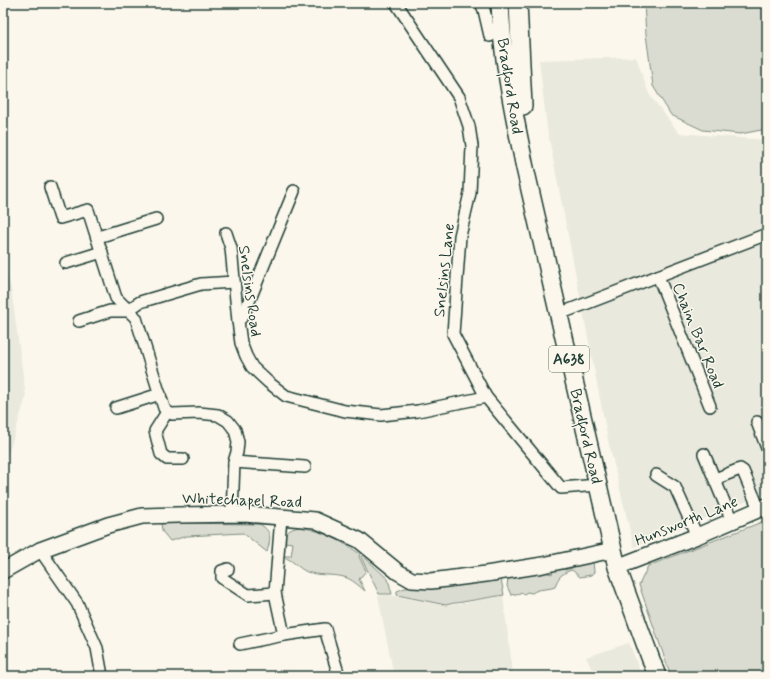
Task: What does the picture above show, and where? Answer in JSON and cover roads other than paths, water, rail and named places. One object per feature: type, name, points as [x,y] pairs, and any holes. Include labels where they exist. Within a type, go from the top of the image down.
[{"type":"main road","name":"Bradford Road","points":[[500,3],[505,56],[514,115],[613,550],[657,676]]},
{"type":"main road","name":"Bradford Road","points":[[518,3],[525,168]]},
{"type":"street","name":"Snelsins Lane","points":[[396,3],[458,97],[469,126],[472,146],[470,194],[460,236],[453,334],[486,397],[561,488],[598,485]]},
{"type":"street","name":"Bradford Road","points":[[481,3],[490,36]]},
{"type":"street","points":[[50,187],[60,218],[88,210],[98,237],[116,298],[136,318],[164,408],[167,412],[172,414],[199,413],[218,415],[228,421],[235,430],[238,442],[234,462],[232,514]]},
{"type":"street","points":[[238,321],[244,316],[294,190]]},
{"type":"street","points":[[98,237],[156,219]]},
{"type":"street","name":"Snelsins Road","points":[[226,233],[231,248],[241,343],[252,367],[286,396],[300,401],[345,411],[382,415],[418,411],[486,397]]},
{"type":"street","name":"Chain Bar Road","points":[[559,314],[767,234]]},
{"type":"street","points":[[66,263],[102,252]]},
{"type":"street","name":"Chain Bar Road","points":[[658,276],[710,406]]},
{"type":"street","points":[[79,321],[110,311],[127,310],[140,302],[201,284],[234,282]]},
{"type":"street","points":[[116,408],[160,394]]},
{"type":"street","points":[[167,412],[155,431],[161,454],[167,459],[183,459]]},
{"type":"street","points":[[757,422],[767,448]]},
{"type":"street","points":[[704,454],[732,521]]},
{"type":"street","points":[[234,462],[305,466]]},
{"type":"street","points":[[715,480],[740,470],[742,471],[763,508]]},
{"type":"street","points":[[656,474],[675,487],[697,536]]},
{"type":"street","name":"Hunsworth Lane","points":[[618,567],[763,508]]},
{"type":"street","name":"Whitechapel Road","points":[[3,571],[40,550],[108,525],[142,516],[232,514],[315,520],[359,540],[398,572],[412,580],[431,581],[486,574],[543,565],[613,550]]},
{"type":"street","points":[[281,517],[275,593],[284,635]]},
{"type":"street","points":[[40,550],[77,603],[97,648],[102,676]]},
{"type":"street","points":[[228,569],[222,571],[222,578],[248,595],[275,593]]},
{"type":"street","points":[[240,644],[284,635],[325,629],[340,676]]}]
